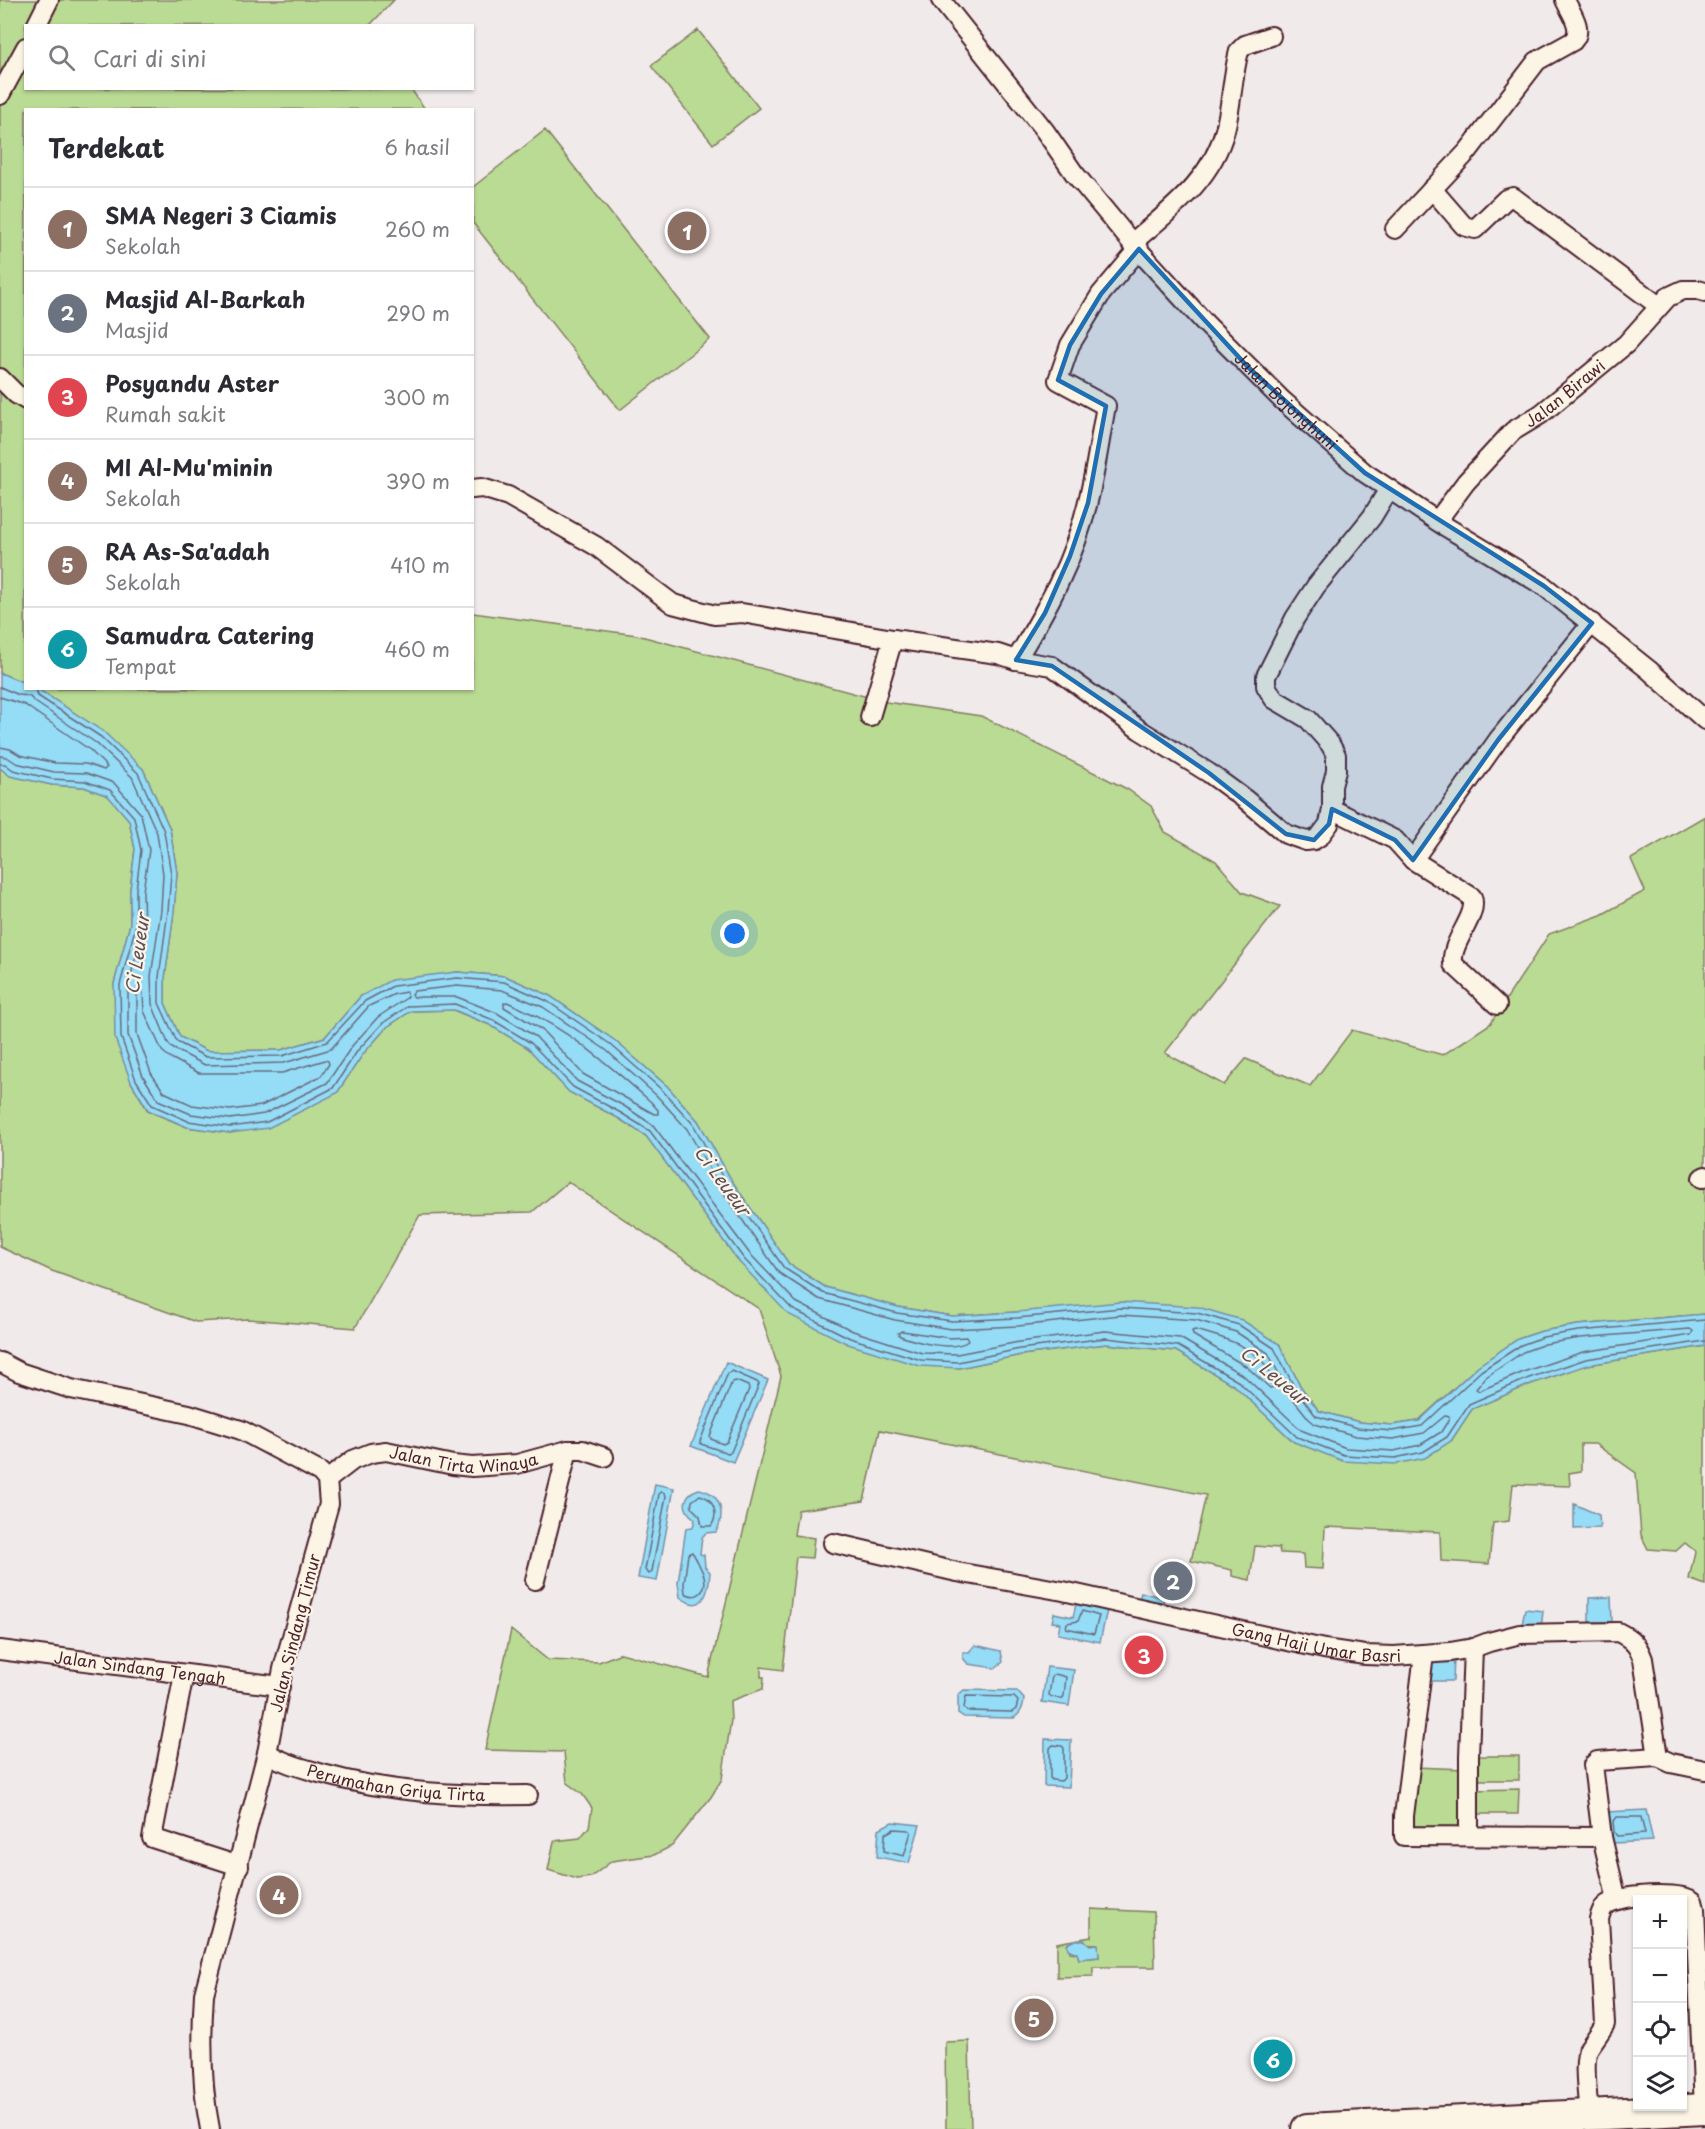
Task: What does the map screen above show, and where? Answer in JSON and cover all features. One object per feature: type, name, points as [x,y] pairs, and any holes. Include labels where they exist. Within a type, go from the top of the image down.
[{"type":"highway","points":[[1307,2129],[1704,2109]]},
{"type":"street","points":[[37,24],[49,0]]},
{"type":"street","name":"Jalan Bojonghuni","points":[[940,0],[1045,131],[1074,173],[1135,246],[1163,279],[1248,367],[1365,473],[1437,521],[1544,585],[1649,670],[1705,720]]},
{"type":"street","points":[[1395,229],[1468,151],[1537,61],[1577,36],[1578,28],[1565,0]]},
{"type":"street","points":[[1016,660],[1045,613],[1070,556],[1088,503],[1106,406],[1058,380],[1070,345],[1101,294],[1135,246],[1186,196],[1212,163],[1225,130],[1239,51],[1245,45],[1271,36]]},
{"type":"street","points":[[0,95],[24,50]]},
{"type":"street","points":[[1432,189],[1464,226],[1475,229],[1506,199],[1513,197],[1659,306]]},
{"type":"street","name":"Jalan Birawi","points":[[1437,521],[1466,482],[1513,431],[1541,414],[1626,344],[1668,297],[1683,290],[1705,292]]},
{"type":"street","points":[[0,378],[24,399]]},
{"type":"street","points":[[474,489],[489,490],[508,496],[596,546],[673,604],[715,615],[742,613],[998,654],[1016,660],[1052,666],[1140,730],[1209,773],[1286,834],[1314,840],[1329,824],[1336,755],[1330,744],[1308,719],[1274,699],[1266,686],[1266,676],[1295,618],[1316,586],[1372,517],[1389,489]]},
{"type":"street","points":[[1413,860],[1498,740],[1592,623]]},
{"type":"street","points":[[870,717],[893,639]]},
{"type":"street","points":[[1332,809],[1395,840],[1413,860],[1472,897],[1474,906],[1453,951],[1453,964],[1497,1005]]},
{"type":"street","points":[[0,1362],[19,1372],[71,1389],[189,1414],[240,1430],[320,1472],[327,1480]]},
{"type":"street","points":[[535,1580],[568,1450]]},
{"type":"street","name":"Jalan Tirta Winaya","points":[[327,1480],[352,1460],[371,1453],[386,1451],[453,1465],[493,1467],[517,1464],[568,1450],[583,1450],[604,1457]]},
{"type":"street","name":"Jalan Sindang Timur","points":[[210,2129],[204,2103],[201,2032],[204,1994],[267,1753],[286,1658],[328,1504],[327,1480]]},
{"type":"street","name":"Gang Haji Umar Basri","points":[[833,1543],[957,1572],[1063,1592],[1324,1649],[1365,1655],[1424,1654],[1473,1648],[1520,1634],[1618,1632],[1638,1646],[1643,1659],[1658,1757]]},
{"type":"street","points":[[1469,1836],[1473,1648]]},
{"type":"street","name":"Jalan Sindang Tengah","points":[[0,1650],[280,1686]]},
{"type":"street","points":[[1424,1654],[1404,1816],[1404,1836],[1602,1836]]},
{"type":"street","points":[[184,1674],[152,1838],[239,1866]]},
{"type":"street","name":"Perumahan Griya Tirta","points":[[267,1753],[282,1762],[358,1783],[467,1796],[528,1795]]},
{"type":"street","points":[[1617,1900],[1602,1836],[1593,1765],[1597,1761],[1658,1757],[1671,1763],[1705,1770]]},
{"type":"street","points":[[1589,2115],[1588,2050],[1598,2038],[1605,2024],[1599,1919],[1604,1907],[1617,1900],[1679,1895],[1693,1901],[1704,2109]]},
{"type":"highlighted area","points":[[1139,249],[1248,367],[1365,473],[1544,586],[1592,623],[1498,740],[1413,860],[1395,840],[1332,809],[1329,824],[1314,840],[1286,834],[1209,773],[1052,666],[1016,660],[1045,613],[1070,556],[1088,503],[1106,406],[1058,380],[1070,345],[1101,294]]},
{"type":"green space","points":[[0,0],[394,0],[371,24],[24,24],[24,90],[412,90],[424,108],[24,108],[24,683],[0,673]]},
{"type":"green space","points":[[698,30],[759,108],[713,144],[651,66]]},
{"type":"green space","points":[[545,130],[710,339],[620,410],[474,224],[474,186]]},
{"type":"green space","points":[[474,613],[637,635],[886,702],[981,716],[1127,789],[1151,806],[1165,832],[1216,861],[1242,892],[1280,906],[1165,1053],[1224,1085],[1246,1059],[1310,1086],[1352,1030],[1443,1055],[1490,1024],[1549,934],[1601,915],[1645,891],[1631,859],[1705,816],[1705,1314],[1578,1325],[1542,1331],[1518,1339],[1478,1366],[1418,1421],[1392,1425],[1359,1422],[1319,1411],[1301,1387],[1279,1344],[1017,1312],[952,1316],[898,1307],[825,1287],[789,1264],[732,1181],[698,1121],[667,1086],[614,1040],[550,996],[505,976],[457,972],[361,996],[325,1037],[281,1050],[207,1051],[180,1037],[165,1003],[165,978],[177,873],[170,829],[143,769],[39,690],[474,690]]},
{"type":"green space","points":[[0,768],[11,776],[52,785],[84,787],[109,796],[129,820],[135,849],[130,890],[130,924],[114,984],[131,1082],[148,1111],[187,1127],[230,1133],[337,1093],[363,1054],[387,1027],[411,1011],[453,1010],[490,1025],[528,1048],[569,1092],[646,1136],[740,1263],[959,1368],[1021,1355],[1106,1344],[1176,1351],[1235,1386],[1294,1442],[1451,1441],[1472,1409],[1531,1384],[1587,1365],[1705,1346],[1705,1585],[1689,1579],[1695,1551],[1685,1543],[1676,1551],[1648,1549],[1641,1535],[1636,1473],[1595,1444],[1581,1444],[1581,1471],[1569,1473],[1570,1486],[1513,1484],[1509,1521],[1493,1523],[1489,1564],[1441,1561],[1440,1532],[1325,1527],[1323,1569],[1304,1568],[1303,1554],[1280,1553],[1279,1548],[1255,1546],[1250,1580],[1232,1576],[1232,1570],[1191,1561],[1206,1495],[880,1430],[864,1501],[798,1510],[794,1535],[814,1538],[812,1558],[796,1557],[783,1670],[761,1667],[761,1677],[764,1677],[763,1689],[730,1701],[731,1720],[722,1779],[711,1797],[672,1846],[654,1855],[612,1861],[591,1877],[577,1879],[548,1870],[554,1841],[580,1838],[589,1827],[592,1808],[582,1794],[567,1783],[564,1752],[485,1750],[511,1630],[548,1660],[599,1662],[621,1653],[708,1677],[781,1376],[759,1309],[568,1182],[532,1212],[420,1215],[355,1328],[248,1319],[196,1322],[52,1271],[0,1247]]},
{"type":"green space","points":[[1473,1756],[1519,1756],[1519,1780],[1473,1780]]},
{"type":"green space","points":[[1414,1767],[1464,1769],[1464,1828],[1411,1829]]},
{"type":"green space","points":[[1519,1789],[1518,1814],[1473,1814],[1473,1790]]},
{"type":"green space","points":[[1091,1909],[1154,1912],[1155,1967],[1093,1967],[1093,1976],[1057,1977],[1057,1943],[1091,1937]],"holes":[[[1068,1944],[1097,1944],[1099,1957],[1079,1959],[1077,1953],[1070,1952]]]},
{"type":"green space","points":[[969,2041],[971,2129],[946,2129],[945,2042]]},
{"type":"water","name":"Ci Leueur","points":[[0,673],[24,683],[24,690],[40,690],[104,732],[143,769],[170,829],[177,873],[165,978],[165,1003],[180,1037],[207,1051],[281,1050],[325,1037],[361,996],[391,980],[457,972],[505,976],[550,996],[614,1040],[667,1086],[698,1121],[732,1181],[789,1264],[825,1287],[898,1307],[952,1316],[1120,1302],[1198,1307],[1242,1320],[1279,1344],[1301,1387],[1319,1411],[1359,1422],[1392,1425],[1419,1421],[1478,1366],[1518,1339],[1542,1331],[1578,1325],[1705,1314],[1705,1346],[1587,1365],[1531,1384],[1472,1409],[1451,1441],[1425,1458],[1395,1464],[1343,1461],[1294,1442],[1235,1386],[1176,1351],[1106,1344],[1021,1355],[959,1368],[920,1366],[848,1344],[788,1314],[740,1263],[646,1136],[569,1092],[528,1048],[490,1025],[454,1010],[411,1011],[387,1027],[363,1054],[337,1093],[268,1128],[230,1133],[187,1127],[148,1110],[131,1082],[115,1038],[114,984],[130,924],[130,890],[135,849],[129,820],[108,796],[84,787],[52,785],[10,776],[0,768]]},
{"type":"water","points":[[726,1362],[768,1380],[733,1462],[691,1446]]},
{"type":"water","points":[[655,1484],[674,1488],[657,1581],[638,1578]]},
{"type":"water","points":[[699,1489],[706,1491],[717,1500],[720,1505],[721,1518],[716,1532],[706,1533],[702,1537],[700,1554],[704,1555],[705,1567],[710,1572],[704,1598],[695,1604],[680,1597],[678,1583],[686,1528],[693,1527],[695,1519],[687,1511],[685,1502],[690,1494]]},
{"type":"water","points":[[1574,1504],[1599,1515],[1600,1528],[1574,1529]]},
{"type":"water","points":[[1141,1592],[1164,1598],[1162,1607],[1139,1601]]},
{"type":"water","points":[[1611,1597],[1612,1622],[1589,1622],[1589,1598]]},
{"type":"water","points":[[1076,1604],[1107,1610],[1100,1642],[1058,1634],[1060,1623],[1052,1622],[1054,1613],[1073,1617]]},
{"type":"water","points":[[1525,1609],[1543,1611],[1541,1630],[1521,1630]]},
{"type":"water","points":[[975,1645],[1001,1651],[1003,1662],[995,1668],[968,1664],[963,1658],[963,1652],[969,1652]]},
{"type":"water","points":[[1425,1657],[1454,1658],[1453,1681],[1424,1681]]},
{"type":"water","points":[[1047,1667],[1074,1670],[1069,1706],[1042,1702]]},
{"type":"water","points":[[964,1690],[1017,1691],[1024,1699],[1023,1705],[1014,1718],[964,1717],[958,1713],[958,1695]]},
{"type":"water","points":[[1045,1739],[1071,1740],[1069,1787],[1044,1786]]},
{"type":"water","points":[[1646,1810],[1653,1841],[1614,1843],[1609,1834],[1606,1812]]},
{"type":"water","points":[[892,1822],[920,1825],[909,1863],[877,1857],[879,1829]]},
{"type":"water","points":[[1075,1940],[1084,1940],[1090,1945],[1098,1944],[1099,1957],[1079,1959],[1077,1953],[1068,1949],[1067,1944]]},
{"type":"place","name":"SMA Negeri 3 Ciamis","points":[[687,231]]},
{"type":"place","name":"Masjid Al-Barkah","points":[[1173,1581]]},
{"type":"place","name":"Posyandu Aster","points":[[1144,1655]]},
{"type":"place","name":"MI Al-Mu'minin","points":[[279,1895]]},
{"type":"place","name":"RA As-Sa'adah","points":[[1034,2018]]},
{"type":"place","name":"Samudra Catering","points":[[1273,2059]]}]
